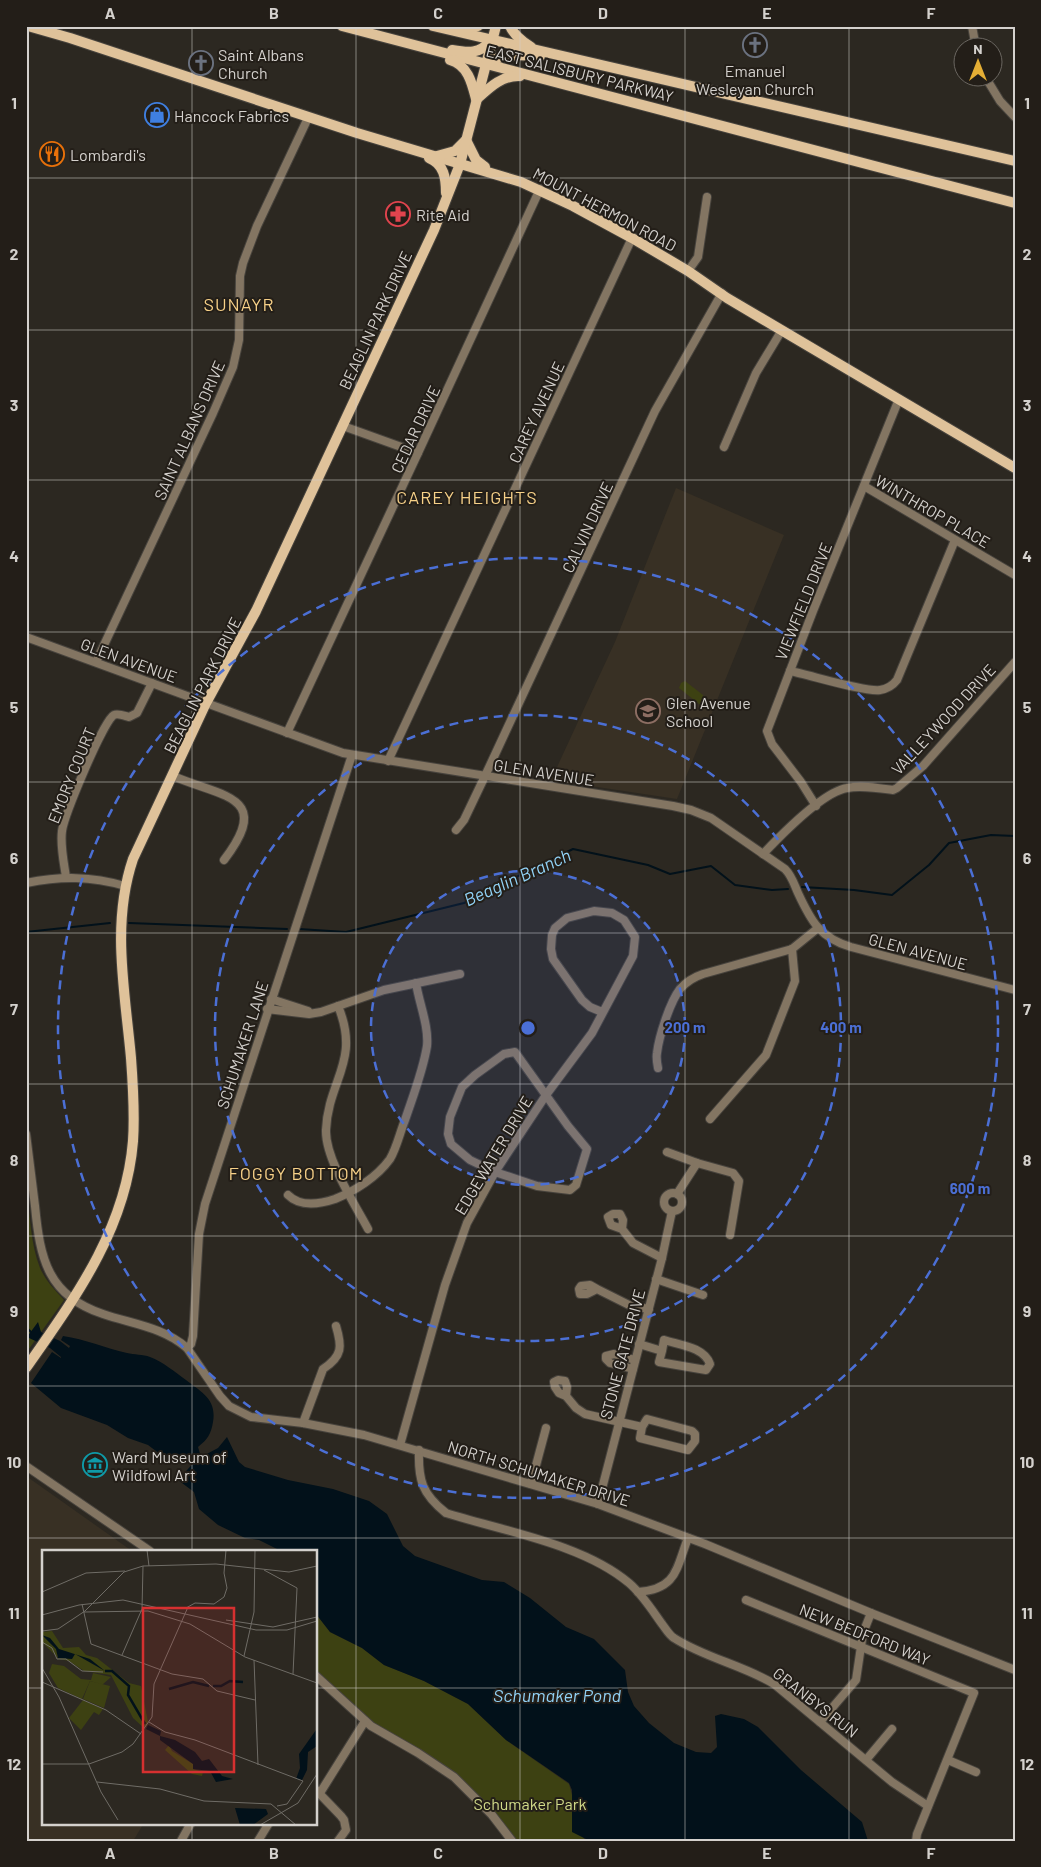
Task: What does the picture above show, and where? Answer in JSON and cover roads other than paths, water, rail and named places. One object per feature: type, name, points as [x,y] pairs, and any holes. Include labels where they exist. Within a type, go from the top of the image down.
[{"type":"main road","name":"MOUNT HERMON ROAD","points":[[28,26],[308,118],[498,174],[540,190],[632,238],[688,271],[722,294],[1015,468]]},
{"type":"main road","name":"EAST SALISBURY PARKWAY","points":[[342,26],[1015,203]]},
{"type":"main road","name":"EAST SALISBURY PARKWAY","points":[[433,26],[1015,161]]},
{"type":"main road","points":[[448,30],[468,29],[478,26]]},
{"type":"main road","name":"BEAGLIN PARK DRIVE","points":[[26,1368],[73,1301],[95,1265],[113,1224],[124,1192],[133,1142],[133,1090],[120,939],[125,886],[133,858],[206,703],[256,612],[434,230],[460,164],[496,26]]},
{"type":"main road","points":[[510,26],[524,42],[536,50]]},
{"type":"main road","points":[[402,42],[416,42],[462,52],[481,50],[492,40]]},
{"type":"main road","points":[[402,42],[410,49],[454,61],[461,66],[471,81],[476,100],[494,85],[511,77],[523,77],[559,84]]},
{"type":"main road","points":[[486,64],[493,59],[507,56],[562,56]]},
{"type":"main road","points":[[433,156],[443,156],[455,151],[466,140],[481,166],[498,174]]},
{"type":"main road","points":[[405,148],[436,160],[446,177],[446,199]]},
{"type":"street","points":[[992,88],[1000,101],[1015,117]]},
{"type":"street","name":"SAINT ALBANS DRIVE","points":[[96,662],[233,367],[239,340],[240,285],[244,263],[257,226],[308,118]]},
{"type":"street","name":"CEDAR DRIVE","points":[[287,733],[540,190]]},
{"type":"street","points":[[688,271],[698,257],[707,197]]},
{"type":"street","name":"CAREY AVENUE","points":[[388,761],[632,238]]},
{"type":"street","name":"CALVIN DRIVE","points":[[456,830],[464,820],[485,776],[655,411],[722,294]]},
{"type":"street","points":[[724,447],[756,373],[782,330]]},
{"type":"street","name":"VIEWFIELD DRIVE","points":[[816,806],[768,738],[768,731],[772,716],[899,399]]},
{"type":"street","points":[[343,426],[418,453]]},
{"type":"street","name":"WINTHROP PLACE","points":[[864,486],[1015,575]]},
{"type":"street","points":[[790,671],[879,690],[894,684],[912,647],[955,540]]},
{"type":"street","name":"GLEN AVENUE","points":[[26,637],[352,755],[691,810],[711,818],[782,866],[790,875],[807,914],[827,937],[842,945],[1015,990]]},
{"type":"street","name":"VALLEYWOOD DRIVE","points":[[763,854],[790,825],[839,790],[856,787],[893,790],[897,788],[923,766],[1015,662]]},
{"type":"street","name":"EMORY COURT","points":[[66,877],[61,841],[64,822],[94,749],[105,727],[114,715],[117,714],[129,718],[137,713],[152,683]]},
{"type":"street","name":"SCHUMAKER LANE","points":[[187,1348],[191,1344],[193,1336],[198,1250],[203,1211],[352,755]]},
{"type":"street","points":[[172,776],[228,797],[241,805],[245,818],[243,828],[224,860]]},
{"type":"street","points":[[26,882],[66,877],[98,879],[125,886]]},
{"type":"street","name":"EDGEWATER DRIVE","points":[[400,1445],[457,1249],[467,1224],[495,1172],[546,1095],[592,1033],[633,956],[636,942],[633,932],[624,920],[612,913],[594,911],[567,918],[555,928],[551,943],[553,959],[582,1000],[590,1007],[602,1012]]},
{"type":"street","points":[[658,1068],[656,1060],[657,1051],[675,996],[683,985],[703,974],[792,949],[818,928]]},
{"type":"street","points":[[710,1119],[744,1082],[766,1054],[795,981],[796,970],[792,949]]},
{"type":"street","points":[[268,1009],[292,1013],[315,1013],[384,990],[460,974]]},
{"type":"street","points":[[288,1195],[292,1199],[312,1203],[330,1200],[371,1179],[390,1158],[410,1105],[427,1046],[426,1028],[416,983]]},
{"type":"street","points":[[271,1000],[315,1013]]},
{"type":"street","points":[[338,1006],[345,1025],[347,1044],[345,1060],[328,1111],[326,1132],[335,1167],[368,1229]]},
{"type":"street","points":[[515,1052],[546,1095],[586,1149],[576,1185],[570,1190],[550,1189],[495,1172],[470,1160],[450,1144],[448,1134],[450,1117],[462,1087],[504,1054],[515,1052]]},
{"type":"street","points":[[26,1134],[40,1246],[53,1277],[73,1301]]},
{"type":"street","points":[[667,1152],[733,1173],[739,1181],[730,1235]]},
{"type":"street","name":"STONE GATE DRIVE","points":[[678,1194],[697,1163]]},
{"type":"street","name":"STONE GATE DRIVE","points":[[672,1211],[665,1205],[665,1199],[668,1194],[678,1194]]},
{"type":"street","name":"STONE GATE DRIVE","points":[[672,1211],[680,1208],[682,1204],[678,1194]]},
{"type":"street","name":"STONE GATE DRIVE","points":[[598,1504],[662,1258],[672,1211]]},
{"type":"street","points":[[622,1229],[633,1243],[662,1258]]},
{"type":"street","points":[[656,1279],[703,1295]]},
{"type":"street","points":[[597,1289],[632,1306],[648,1310]]},
{"type":"street","name":"NORTH SCHUMAKER DRIVE","points":[[73,1301],[88,1309],[157,1330],[177,1341],[187,1348],[229,1406],[251,1417],[303,1423],[364,1435],[598,1504],[688,1538],[1015,1670]]},
{"type":"street","points":[[303,1423],[323,1369],[329,1365],[340,1351],[341,1344],[336,1326]]},
{"type":"street","points":[[664,1340],[700,1351],[708,1357],[710,1364],[706,1370],[699,1370],[659,1362],[662,1351],[664,1340]]},
{"type":"street","points":[[640,1344],[662,1351]]},
{"type":"street","points":[[633,1369],[610,1363],[606,1356],[614,1354],[635,1360]]},
{"type":"street","points":[[566,1396],[576,1408],[585,1414],[642,1427]]},
{"type":"street","points":[[647,1419],[692,1431],[695,1434],[695,1441],[688,1450],[640,1438],[642,1427],[647,1419]]},
{"type":"street","points":[[531,1484],[546,1428]]},
{"type":"street","name":"GRANBYS RUN","points":[[420,1450],[418,1468],[422,1486],[433,1503],[446,1513],[588,1556],[623,1579],[638,1592],[670,1636],[726,1663],[759,1675],[774,1684],[892,1782],[928,1806]]},
{"type":"street","points":[[26,1466],[149,1550]]},
{"type":"street","points":[[638,1592],[657,1589],[664,1586],[672,1578],[688,1538]]},
{"type":"street","name":"NEW BEDFORD WAY","points":[[746,1600],[974,1693],[948,1760]]},
{"type":"street","points":[[820,1722],[856,1680],[863,1633],[871,1613]]},
{"type":"street","points":[[318,1678],[365,1721],[438,1765],[454,1777],[492,1815],[512,1841]]},
{"type":"street","points":[[338,1841],[346,1830],[344,1820],[318,1792],[365,1721]]},
{"type":"street","points":[[866,1760],[892,1729]]},
{"type":"street","points":[[916,1841],[928,1806],[948,1760],[976,1772]]},
{"type":"street","points":[[181,1841],[190,1824]]},
{"type":"street","points":[[258,1841],[268,1824]]},
{"type":"water","name":"Schumaker Pond","points":[[38,1322],[41,1332],[60,1341],[69,1348],[70,1346],[61,1340],[63,1336],[127,1353],[144,1355],[169,1367],[202,1392],[213,1407],[214,1414],[210,1433],[207,1439],[198,1447],[201,1457],[218,1448],[227,1437],[239,1462],[245,1467],[288,1480],[333,1489],[369,1501],[387,1514],[403,1546],[415,1556],[482,1580],[504,1582],[530,1598],[566,1627],[594,1639],[625,1670],[628,1692],[634,1706],[649,1723],[674,1743],[696,1752],[711,1753],[717,1747],[715,1716],[721,1714],[744,1719],[758,1727],[801,1770],[862,1822],[868,1841],[590,1841],[572,1832],[572,1790],[569,1783],[506,1740],[468,1704],[424,1681],[384,1665],[362,1648],[330,1632],[318,1617],[318,1550],[279,1550],[259,1540],[245,1538],[218,1525],[199,1509],[194,1492],[178,1480],[197,1459],[194,1453],[187,1457],[177,1458],[160,1454],[148,1445],[128,1438],[107,1425],[61,1408],[31,1383],[52,1352],[61,1357],[50,1348],[27,1337]]},
{"type":"waterway","name":"Beaglin Branch","points":[[802,887],[854,890],[892,895],[929,865],[949,843],[991,835],[1015,836]]},
{"type":"waterway","name":"Beaglin Branch","points":[[299,929],[346,932],[464,903],[573,849],[648,865],[670,874],[711,866],[735,885],[772,890],[788,889]]},
{"type":"waterway","name":"Beaglin Branch","points":[[26,932],[110,923]]},
{"type":"waterway","name":"Beaglin Branch","points":[[129,923],[287,929]]},
{"type":"waterway","points":[[26,1327],[31,1332]]},
{"type":"place","name":"Emanuel Wesleyan Church","points":[[755,45]]},
{"type":"place","name":"Saint Albans Church","points":[[201,63]]},
{"type":"place","name":"Hancock Fabrics","points":[[157,115]]},
{"type":"place","name":"Lombardi's","points":[[52,154]]},
{"type":"place","name":"Rite Aid","points":[[398,214]]},
{"type":"place","name":"Glen Avenue School","points":[[648,711]]},
{"type":"place","name":"Ward Museum of Wildfowl Art","points":[[95,1465]]},
{"type":"district","name":"SUNAYR","points":[[239,304]]},
{"type":"district","name":"CAREY HEIGHTS","points":[[467,497]]},
{"type":"district","name":"FOGGY BOTTOM","points":[[296,1173]]},
{"type":"park label","name":"Schumaker Park","points":[[530,1803]]}]
